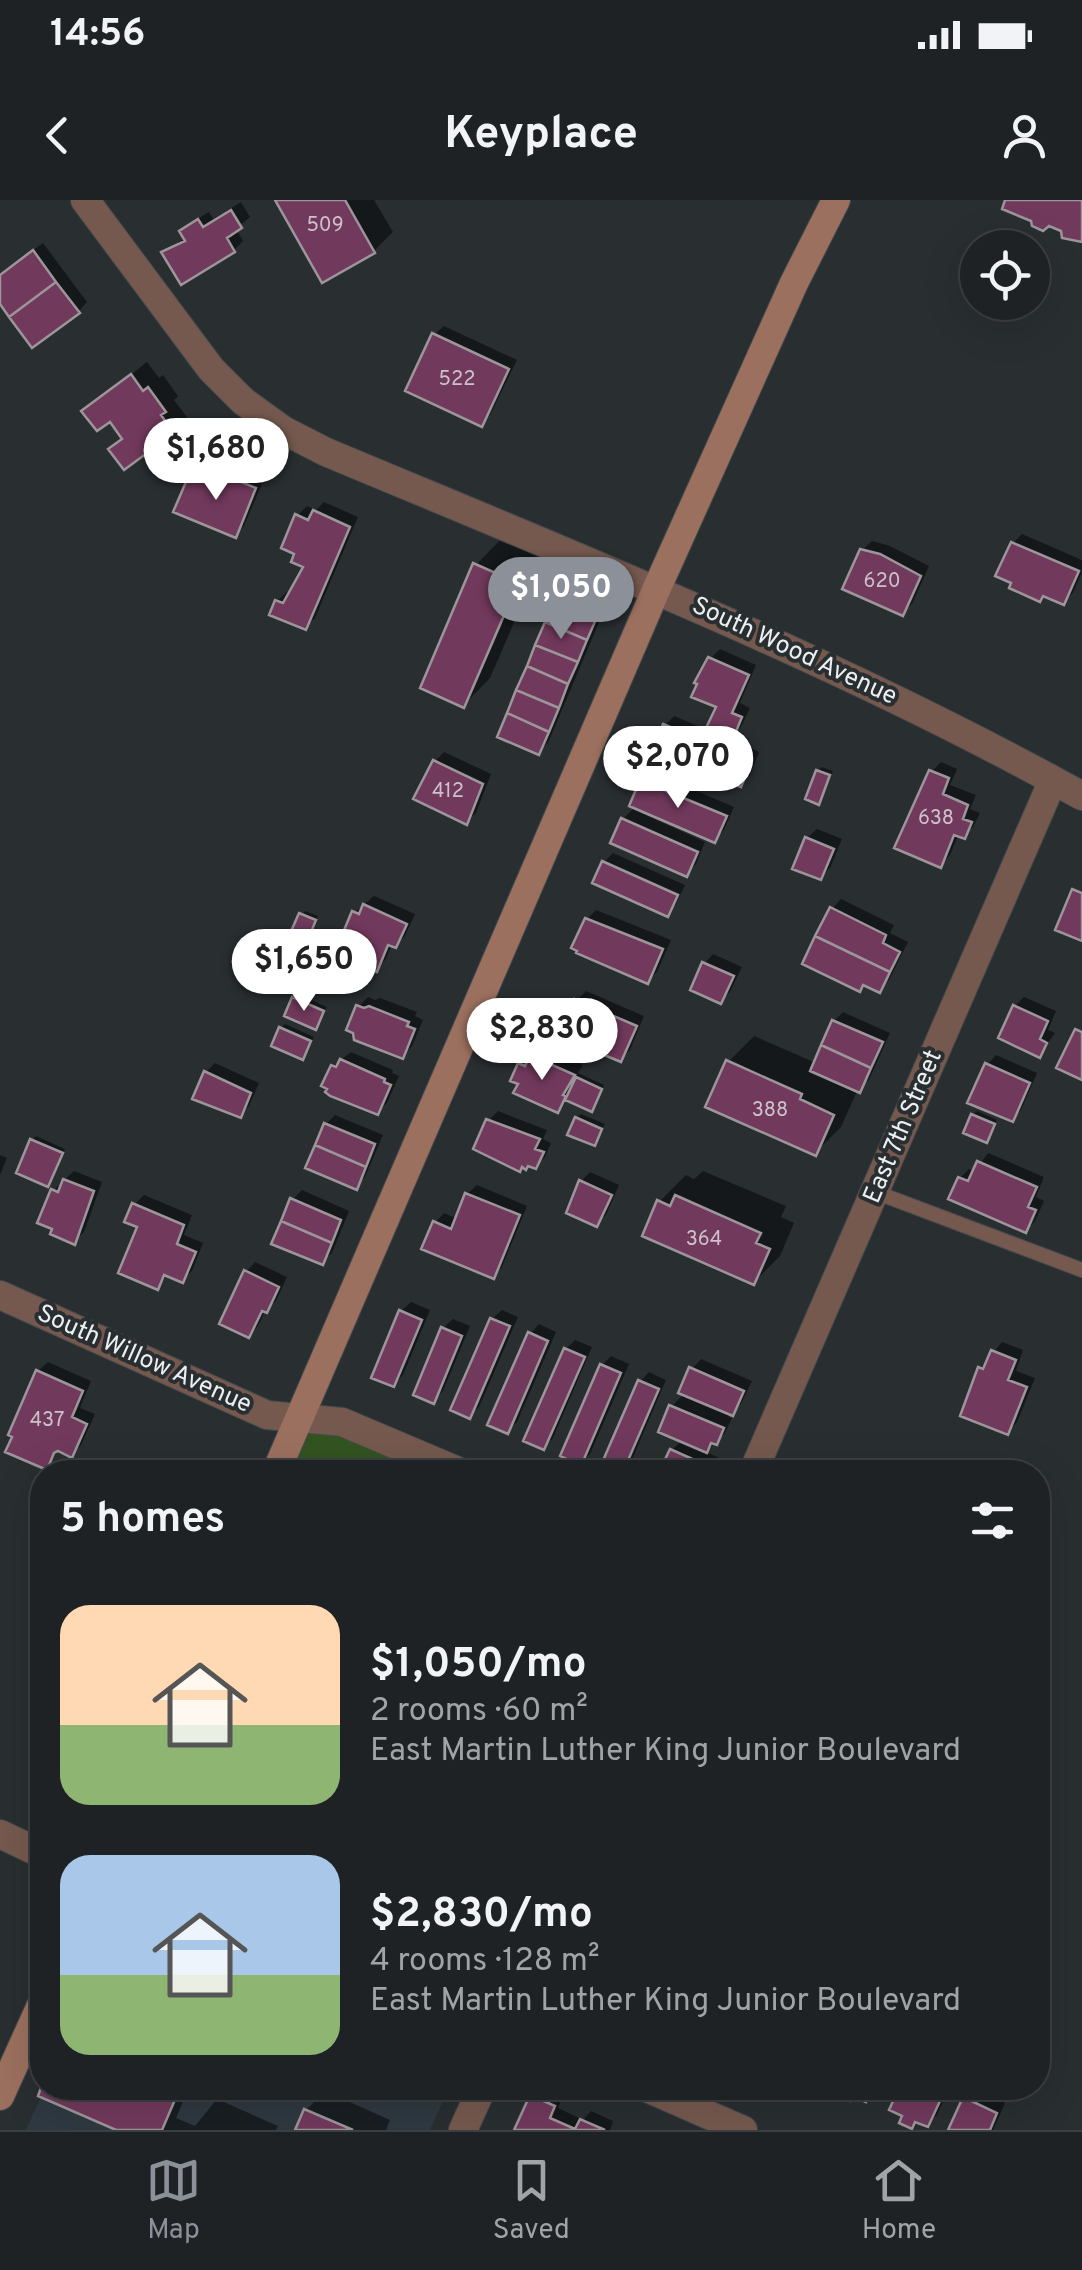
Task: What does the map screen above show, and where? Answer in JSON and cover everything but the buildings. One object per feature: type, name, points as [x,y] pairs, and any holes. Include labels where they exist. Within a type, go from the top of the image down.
[{"type":"main road","points":[[281,1460],[656,590],[794,283],[836,200]]},
{"type":"main road","points":[[0,2096],[30,2029]]},
{"type":"street","name":"South Wood Avenue","points":[[84,200],[211,369],[243,401],[283,430],[326,452],[844,672],[1082,796]]},
{"type":"street","name":"East 7th Street","points":[[758,1460],[1053,780]]},
{"type":"street","name":"South Willow Avenue","points":[[0,1295],[267,1414],[342,1422],[432,1460]]},
{"type":"street","points":[[0,1834],[30,1848]]},
{"type":"street","points":[[463,2130],[477,2100]]},
{"type":"street","points":[[685,2100],[743,2130]]},
{"type":"lane","points":[[876,1192],[1082,1270]]},
{"type":"shaded area","points":[[40,2100],[444,2100],[430,2130],[26,2130]]},
{"type":"green space","points":[[300,1418],[424,1460],[281,1460]]}]
